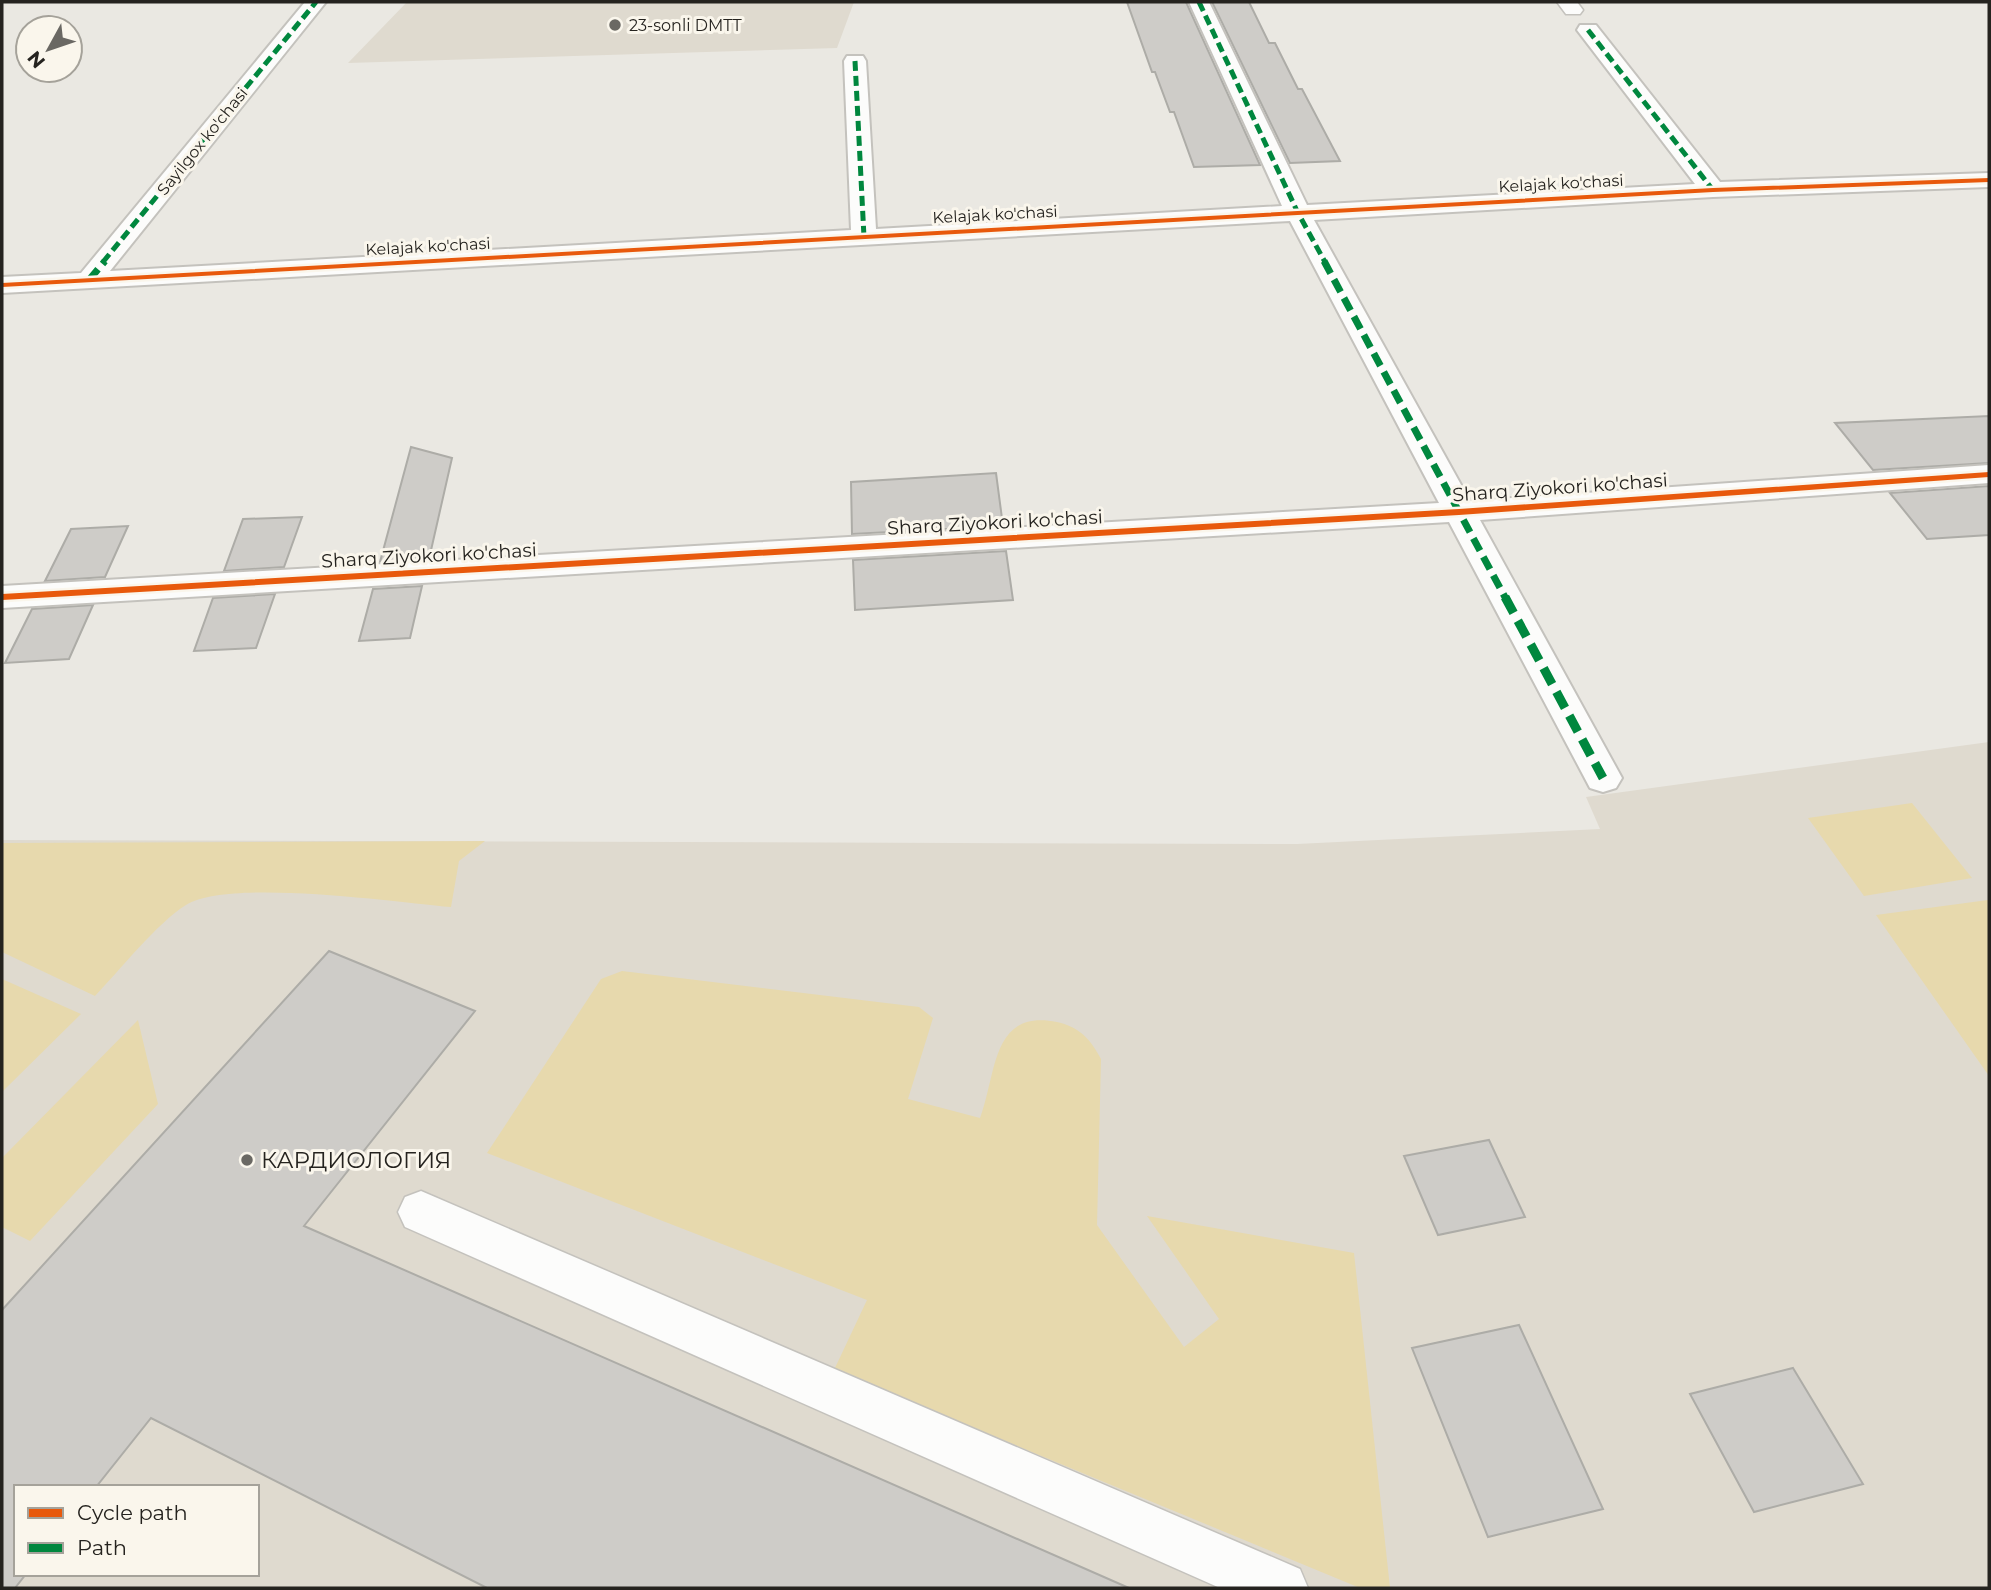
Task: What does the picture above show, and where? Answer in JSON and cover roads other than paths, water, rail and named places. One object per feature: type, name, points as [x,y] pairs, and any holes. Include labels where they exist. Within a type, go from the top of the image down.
[{"type":"street","name":"Sayilgox ko'chasi","points":[[89,280],[316,2]]},
{"type":"street","name":"Sharq Ziyokori ko'chasi","points":[[1199,2],[1298,214],[1603,778]]},
{"type":"street","points":[[1588,30],[1713,190]]},
{"type":"street","points":[[855,61],[864,237]]},
{"type":"street","name":"Kelajak ko'chasi","points":[[2,285],[1713,190],[1989,180]]},
{"type":"street","name":"Sharq Ziyokori ko'chasi","points":[[2,597],[1459,512],[1989,474]]},
{"type":"lane","points":[[421,1212],[1281,1588]]},
{"type":"place","name":"23-sonli DMTT","points":[[615,25]]},
{"type":"place","name":"КАРДИОЛОГИЯ","points":[[247,1160]]}]
